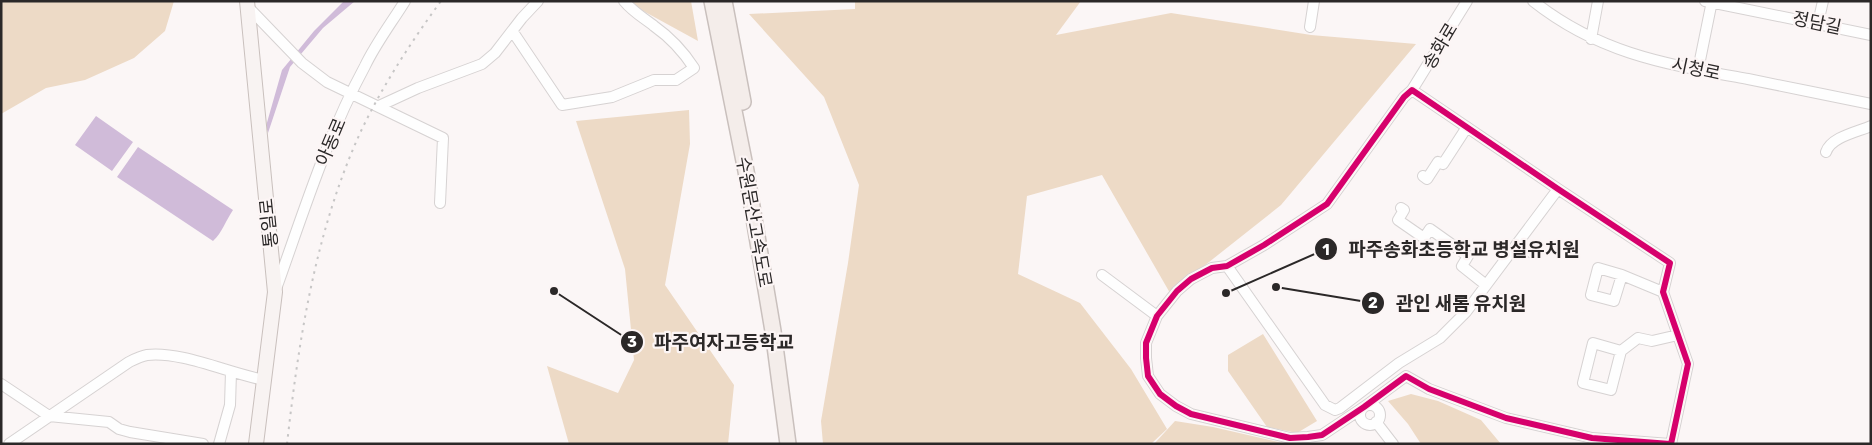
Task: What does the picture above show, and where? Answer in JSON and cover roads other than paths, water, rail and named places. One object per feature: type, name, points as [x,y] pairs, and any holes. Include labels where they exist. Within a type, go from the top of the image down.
[{"type":"highway","name":"수원문산고속도로","points":[[712,1],[746,171],[773,331],[788,444]]},
{"type":"highway","name":"수원문산고속도로","points":[[724,1],[764,229],[797,444]]},
{"type":"main road","name":"통일로","points":[[247,4],[276,292],[256,444]]},
{"type":"street","name":"아동로","points":[[276,292],[312,188],[351,93],[365,64],[406,1]]},
{"type":"street","points":[[379,106],[418,88],[482,64],[495,53],[538,1]]},
{"type":"street","points":[[513,32],[562,105],[612,97],[654,80],[676,80],[694,68],[682,50],[654,25],[631,10],[624,1]]},
{"type":"street","points":[[1310,27],[1314,1]]},
{"type":"street","name":"송화로","points":[[1406,376],[1364,407],[1322,434],[1290,438],[1191,414],[1176,406],[1160,394],[1148,376],[1146,343],[1157,316],[1177,292],[1191,279],[1212,268],[1227,266],[1264,245],[1327,204],[1404,97],[1412,90],[1467,1]]},
{"type":"street","name":"시청로","points":[[1533,1],[1552,17],[1591,39],[1635,56],[1871,104]]},
{"type":"street","points":[[1591,39],[1598,1]]},
{"type":"street","points":[[1818,23],[1823,1]]},
{"type":"street","points":[[1698,70],[1710,2]]},
{"type":"street","name":"정담길","points":[[1710,2],[1871,35]]},
{"type":"street","points":[[247,4],[302,63],[327,82],[444,138],[440,203]]},
{"type":"street","points":[[1399,363],[1406,376],[1429,390],[1506,418],[1592,438],[1671,444],[1688,364],[1663,292],[1670,262],[1412,90]]},
{"type":"street","points":[[1826,152],[1827,147],[1841,137],[1871,126]]},
{"type":"street","points":[[1423,176],[1427,179],[1438,162],[1443,164],[1467,127]]},
{"type":"street","points":[[1227,266],[1325,405],[1334,410],[1346,405],[1399,363],[1440,338],[1466,312],[1558,189]]},
{"type":"street","points":[[1401,208],[1404,210],[1398,220],[1424,238],[1430,229],[1468,256],[1462,266],[1486,285]]},
{"type":"street","points":[[1516,245],[1536,254]]},
{"type":"street","points":[[1622,274],[1663,292]]},
{"type":"street","points":[[1102,275],[1157,316]]},
{"type":"street","points":[[1621,351],[1593,343],[1583,383],[1610,390],[1621,351],[1638,338],[1652,341],[1678,335]]},
{"type":"street","points":[[9,444],[129,362],[145,355],[171,354],[264,380]]},
{"type":"street","points":[[219,444],[230,405],[231,372]]},
{"type":"street","points":[[245,376],[256,388],[261,401]]},
{"type":"street","points":[[1,384],[49,416],[109,422],[119,429],[130,432],[203,444]]},
{"type":"street","points":[[1364,407],[1360,416],[1362,422],[1367,425],[1376,422],[1393,444]]},
{"type":"railway","points":[[287,444],[297,364],[312,284],[332,206],[345,168],[361,131],[379,97],[398,64],[441,1]]},
{"type":"place","name":"관인 새롬 유치원","points":[[1276,287]]},
{"type":"place","name":"파주여자고등학교","points":[[554,291]]},
{"type":"place","name":"파주송화초등학교 병설유치원","points":[[1226,293]]}]
